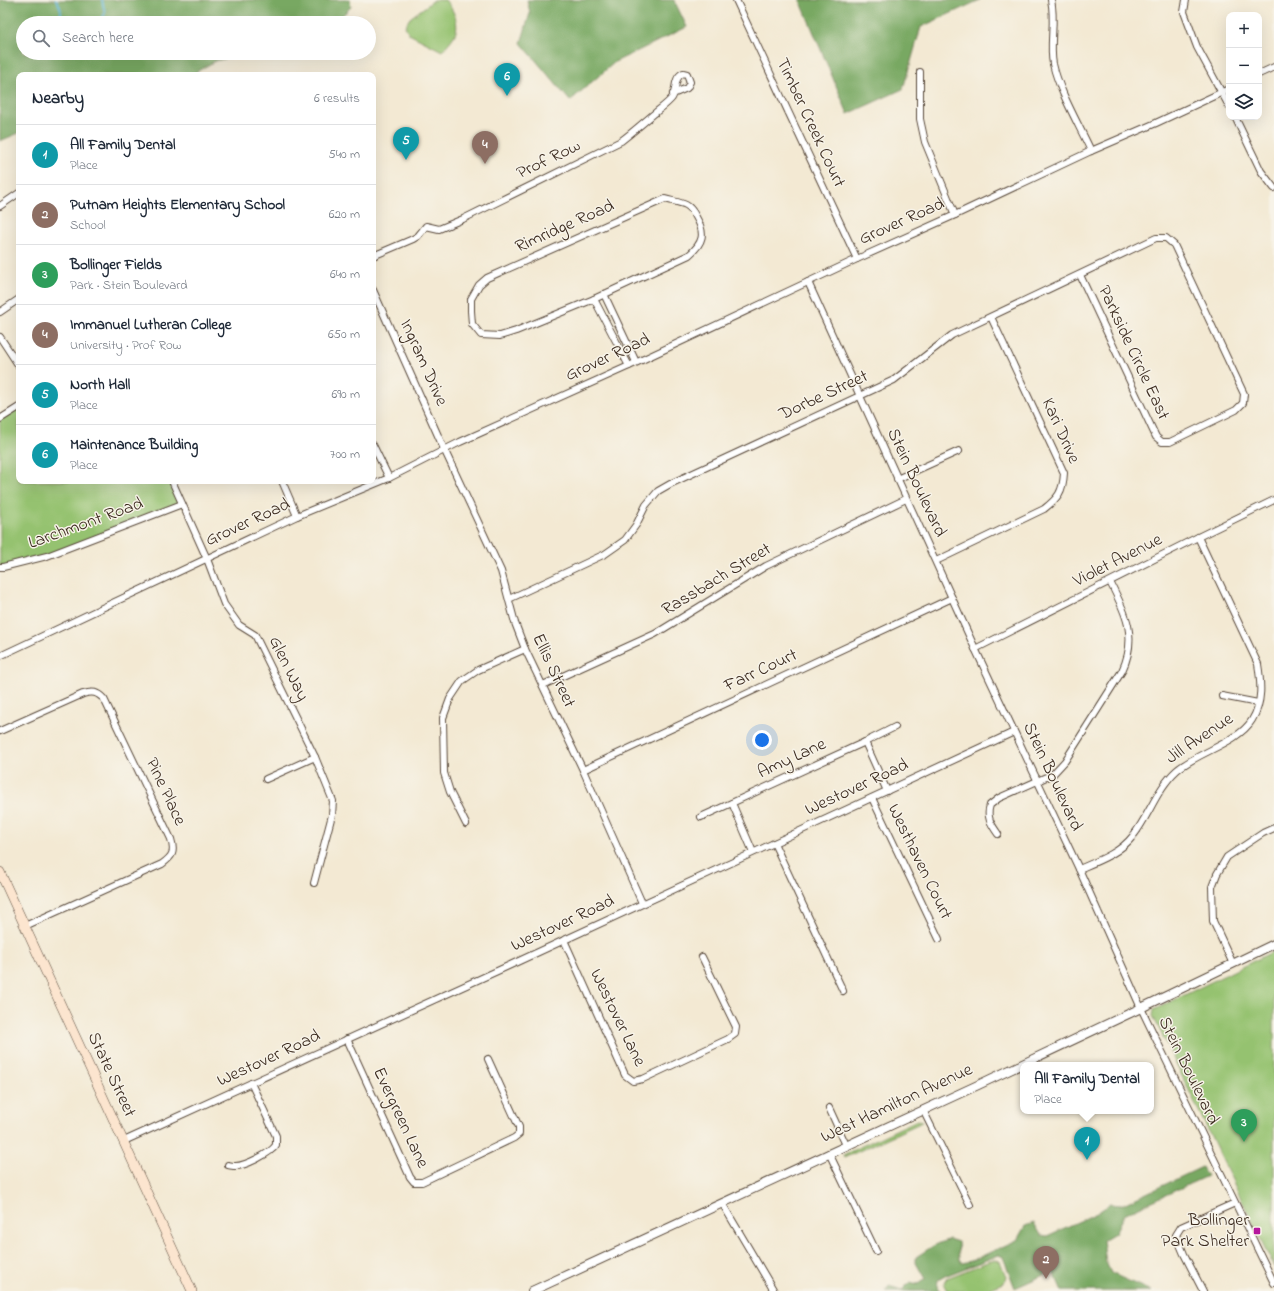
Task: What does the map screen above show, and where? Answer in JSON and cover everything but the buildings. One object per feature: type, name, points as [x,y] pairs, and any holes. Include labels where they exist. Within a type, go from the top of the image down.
[{"type":"main road","name":"State Street","points":[[0,872],[192,1291]]},
{"type":"street","name":"Timber Creek Court","points":[[736,0],[857,259]]},
{"type":"street","points":[[1051,0],[1054,11],[1052,50],[1053,64],[1063,91],[1091,151]]},
{"type":"street","points":[[1186,0],[1184,12],[1197,47],[1226,100]]},
{"type":"street","points":[[1262,73],[1274,67]]},
{"type":"street","points":[[920,72],[920,119],[924,142],[955,215]]},
{"type":"street","name":"Grover Road","points":[[376,484],[444,450],[629,366],[1091,151],[1156,124],[1226,90]]},
{"type":"street","name":"Prof Row","points":[[376,255],[413,240],[426,226],[439,229],[463,219],[621,141],[667,103],[673,94]]},
{"type":"street","points":[[1236,120],[1261,171],[1274,188]]},
{"type":"street","points":[[0,206],[16,195]]},
{"type":"street","name":"Rimridge Road","points":[[664,199],[687,206],[695,215],[702,228],[702,238],[698,248],[689,255],[604,294],[516,331],[500,336],[481,335],[472,324],[471,299],[479,285],[487,278],[664,199]]},
{"type":"street","name":"Dorbe Street","points":[[509,599],[605,554],[624,540],[636,525],[646,505],[658,491],[672,483],[894,380],[952,335],[1156,238],[1166,238],[1174,245],[1244,394],[1243,403],[1236,410],[1170,442],[1162,442]]},
{"type":"street","name":"Parkside Circle East","points":[[1080,275],[1156,437],[1162,442]]},
{"type":"street","name":"Stein Boulevard","points":[[808,282],[906,499],[1079,869],[1141,1008],[1274,1283]]},
{"type":"street","points":[[604,294],[636,362]]},
{"type":"street","name":"Ingram Drive","points":[[376,297],[444,450]]},
{"type":"street","points":[[594,299],[629,366]]},
{"type":"street","points":[[0,312],[16,301]]},
{"type":"street","name":"Kari Drive","points":[[936,561],[1044,509],[1055,500],[1061,492],[1064,482],[1064,473],[991,317]]},
{"type":"street","points":[[0,337],[16,361]]},
{"type":"street","points":[[0,419],[16,409]]},
{"type":"street","name":"Ellis Street","points":[[444,450],[501,571],[515,623],[525,649],[583,770],[642,903]]},
{"type":"street","points":[[376,451],[390,478]]},
{"type":"street","points":[[897,479],[959,451]]},
{"type":"street","name":"Glen Way","points":[[173,484],[207,559],[224,604],[239,625],[256,635],[315,757],[333,801],[332,815],[314,883]]},
{"type":"street","points":[[283,484],[297,516]]},
{"type":"street","name":"Grover Road","points":[[0,656],[297,516],[375,484]]},
{"type":"street","name":"Rassbach Street","points":[[543,685],[655,634],[766,566],[906,499]]},
{"type":"street","name":"Violet Avenue","points":[[976,649],[1274,500]]},
{"type":"street","name":"Larchmont Road","points":[[0,566],[3,568],[47,556],[182,504]]},
{"type":"street","name":"Jill Avenue","points":[[1079,869],[1105,858],[1120,849],[1133,836],[1165,783],[1176,771],[1190,760],[1227,742],[1252,720],[1258,703],[1261,683],[1258,664],[1198,537]]},
{"type":"street","points":[[998,834],[990,821],[988,812],[990,805],[999,798],[1053,774],[1064,761],[1127,661],[1129,640],[1128,621],[1110,582]]},
{"type":"street","name":"Farr Court","points":[[583,770],[952,598]]},
{"type":"street","points":[[466,824],[450,792],[444,773],[443,718],[450,699],[462,681],[478,670],[525,649]]},
{"type":"street","name":"Pine Place","points":[[0,731],[83,694],[92,691],[99,694],[104,699],[174,848],[171,857],[162,864],[25,926]]},
{"type":"street","points":[[1222,696],[1258,703]]},
{"type":"street","name":"Amy Lane","points":[[701,817],[895,727]]},
{"type":"street","name":"Westover Road","points":[[124,1141],[1014,732]]},
{"type":"street","points":[[865,742],[887,791]]},
{"type":"street","points":[[266,779],[315,757]]},
{"type":"street","name":"Westhaven Court","points":[[872,798],[939,939]]},
{"type":"street","points":[[732,803],[753,852]]},
{"type":"street","points":[[1233,964],[1213,921],[1212,888],[1217,874],[1227,857],[1263,833],[1274,828]]},
{"type":"street","points":[[774,843],[843,991]]},
{"type":"street","name":"Westover Lane","points":[[564,940],[626,1075],[633,1081],[643,1079],[728,1039],[735,1034],[736,1028],[702,958]]},
{"type":"street","name":"West Hamilton Avenue","points":[[1026,1062],[1274,944]]},
{"type":"street","name":"Evergreen Lane","points":[[347,1039],[410,1177],[414,1182],[422,1182],[514,1138],[519,1134],[519,1128],[488,1059]]},
{"type":"street","name":"West Hamilton Avenue","points":[[532,1291],[1020,1065]]},
{"type":"street","points":[[228,1165],[240,1165],[269,1152],[276,1145],[276,1136],[251,1083]]},
{"type":"street","points":[[829,1108],[846,1145]]},
{"type":"street","points":[[923,1110],[970,1206]]},
{"type":"street","points":[[829,1154],[876,1251]]},
{"type":"street","points":[[1203,1291],[1176,1235],[1182,1227],[1235,1203]]},
{"type":"street","points":[[722,1204],[772,1291]]},
{"type":"green space","points":[[0,0],[350,0],[351,7],[342,16],[16,16],[16,60],[220,60],[196,72],[16,72],[16,134],[0,141]]},
{"type":"green space","points":[[434,0],[445,0],[451,7],[457,27],[454,36],[442,51],[409,34],[405,26],[410,18]]},
{"type":"green space","points":[[527,0],[674,0],[687,27],[615,62],[570,101],[521,43],[530,13]]},
{"type":"green space","points":[[800,0],[980,0],[921,27],[903,89],[848,114]]},
{"type":"green space","points":[[16,409],[16,484],[173,484],[182,504],[47,556],[0,567],[0,419]]},
{"type":"green space","points":[[1274,951],[1274,1267],[1153,1016],[1154,1010]]},
{"type":"green space","points":[[917,1120],[922,1121],[844,1158],[843,1155]]},
{"type":"green space","points":[[1202,1167],[1207,1176],[1124,1214],[1115,1233],[1103,1240],[1106,1262],[1111,1273],[1151,1291],[1062,1291],[1053,1271],[1015,1288],[1003,1257],[999,1255],[938,1280],[937,1287],[940,1291],[885,1291],[889,1286],[902,1290],[910,1282],[918,1284],[925,1279],[916,1263],[916,1257],[933,1246],[949,1239],[958,1242],[959,1259],[962,1263],[971,1261],[1017,1240],[1025,1226],[1034,1223],[1041,1235],[1047,1236],[1097,1213],[1110,1204],[1121,1205]]},
{"type":"green space","points":[[995,1259],[1000,1261],[1006,1277],[1004,1283],[983,1291],[948,1291],[944,1283],[947,1278]]},
{"type":"waterway","points":[[56,0],[60,8],[61,16]]},
{"type":"waterway","points":[[102,0],[105,13],[104,16]]},
{"type":"place","name":"Maintenance Building","points":[[507,96]]},
{"type":"place","name":"North Hall","points":[[406,160]]},
{"type":"place","name":"Immanuel Lutheran College","points":[[485,164]]},
{"type":"place","name":"Bollinger Fields","points":[[1244,1142]]},
{"type":"place","name":"All Family Dental","points":[[1087,1160]]},
{"type":"place","name":"Bollinger Park Shelter","points":[[1257,1231]]},
{"type":"place","name":"Putnam Heights Elementary School","points":[[1046,1279]]}]
